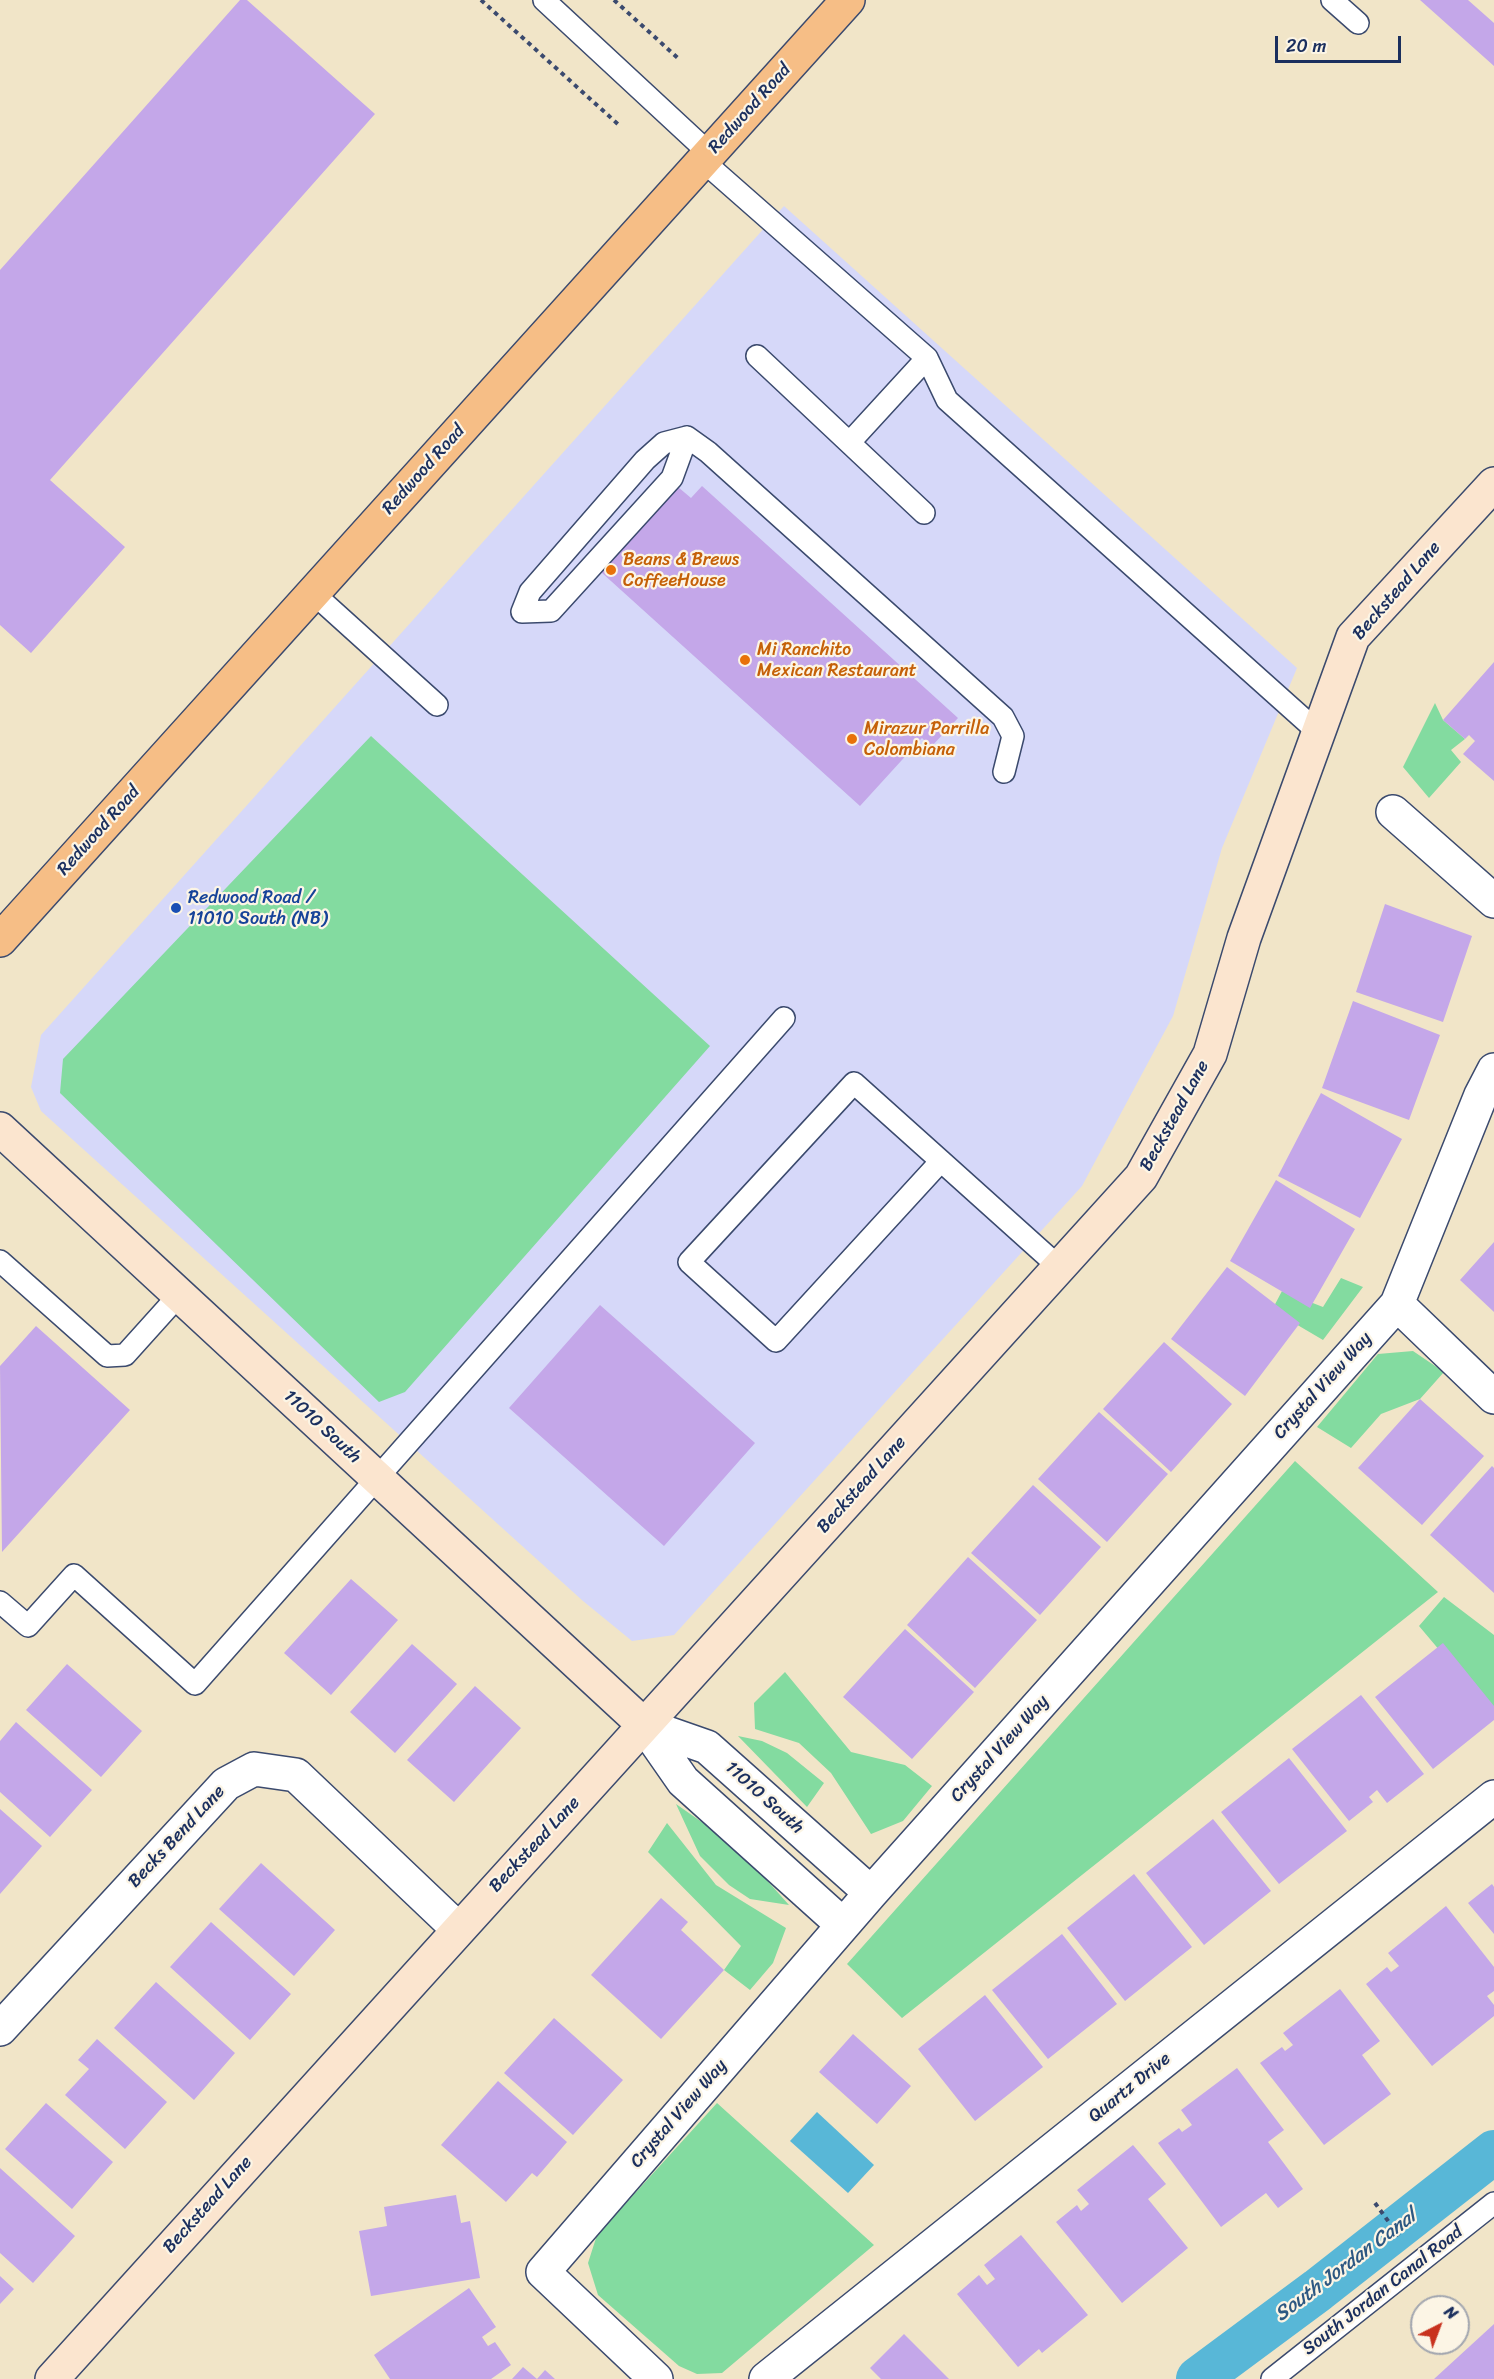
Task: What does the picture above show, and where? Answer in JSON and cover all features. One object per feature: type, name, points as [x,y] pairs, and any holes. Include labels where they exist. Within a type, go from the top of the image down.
[{"type":"main road","name":"Redwood Road","points":[[0,940],[848,0]]},
{"type":"street","name":"Beckstead Lane","points":[[52,2379],[1141,1177],[1210,1054],[1244,938],[1353,637],[1494,484]]},
{"type":"street","points":[[1393,812],[1494,901]]},
{"type":"street","name":"Crystal View Way","points":[[656,2379],[543,2272],[871,1893],[1397,1304],[1481,1095],[1494,1070]]},
{"type":"street","name":"11010 South","points":[[0,1129],[644,1725],[683,1781],[843,1925]]},
{"type":"street","points":[[1397,1304],[1494,1397]]},
{"type":"street","name":"11010 South","points":[[644,1725],[707,1747],[871,1893]]},
{"type":"street","name":"Becks Bend Lane","points":[[0,2029],[226,1784],[254,1769],[296,1775],[458,1929]]},
{"type":"street","name":"Quartz Drive","points":[[766,2379],[1494,1797]]},
{"type":"lane","points":[[544,0],[706,158],[927,358],[946,400],[1318,732]]},
{"type":"lane","points":[[1332,0],[1358,24]]},
{"type":"lane","points":[[757,356],[924,513]]},
{"type":"lane","points":[[850,442],[927,358]]},
{"type":"lane","points":[[687,437],[672,478],[551,611],[522,612],[530,592],[645,460],[664,443],[687,437]]},
{"type":"lane","points":[[687,437],[708,452],[1003,717],[1012,736],[1004,772]]},
{"type":"lane","points":[[313,593],[437,705]]},
{"type":"lane","points":[[0,1602],[28,1626],[74,1575],[195,1684],[784,1018]]},
{"type":"lane","points":[[941,1161],[776,1341],[689,1262],[854,1083],[941,1161],[1059,1267]]},
{"type":"lane","points":[[0,1261],[107,1356],[125,1355],[179,1294]]},
{"type":"lane","name":"South Jordan Canal Road","points":[[1272,2379],[1494,2203]]},
{"type":"path","points":[[481,0],[620,126]]},
{"type":"path","points":[[614,0],[680,60]]},
{"type":"path","points":[[1375,2203],[1418,2263]]},
{"type":"shaded area","points":[[784,206],[1297,668],[1222,848],[1173,1016],[1082,1186],[674,1635],[632,1641],[583,1601],[41,1111],[31,1087],[41,1035]]},
{"type":"green space","points":[[1435,703],[1443,720],[1465,739],[1451,750],[1461,762],[1429,798],[1403,767]]},
{"type":"green space","points":[[371,736],[710,1046],[405,1392],[379,1402],[60,1093],[63,1059]]},
{"type":"green space","points":[[1341,1278],[1363,1287],[1323,1340],[1272,1310],[1282,1291],[1323,1307]]},
{"type":"green space","points":[[1413,1351],[1444,1372],[1420,1399],[1381,1414],[1351,1448],[1317,1427],[1378,1354]]},
{"type":"green space","points":[[1295,1461],[1438,1592],[902,2018],[847,1964]]},
{"type":"green space","points":[[1444,1597],[1494,1635],[1494,1715],[1419,1626]]},
{"type":"green space","points":[[785,1672],[851,1752],[905,1765],[932,1786],[903,1821],[871,1834],[831,1773],[799,1743],[755,1729],[754,1703]]},
{"type":"green space","points":[[738,1736],[762,1741],[787,1753],[824,1783],[807,1807]]},
{"type":"green space","points":[[676,1804],[726,1839],[747,1858],[789,1905],[750,1899],[729,1885],[700,1856]]},
{"type":"green space","points":[[667,1823],[716,1885],[786,1928],[773,1963],[750,1990],[724,1970],[741,1946],[648,1852]]},
{"type":"green space","points":[[717,2103],[874,2245],[722,2373],[697,2374],[679,2366],[598,2295],[588,2263],[597,2235]]},
{"type":"water","points":[[817,2112],[874,2165],[848,2193],[790,2141]]},
{"type":"building","points":[[240,0],[247,0],[375,114],[50,480],[125,547],[31,653],[0,625],[0,270]]},
{"type":"building","points":[[1420,0],[1468,0],[1494,23],[1494,66]]},
{"type":"building","points":[[702,486],[958,718],[931,747],[922,738],[860,806],[601,572],[678,487],[691,498]]},
{"type":"building","points":[[1494,662],[1494,781],[1463,754],[1475,741],[1469,735],[1465,739],[1443,720]]},
{"type":"building","points":[[1385,904],[1472,936],[1443,1022],[1356,992]]},
{"type":"building","points":[[1353,1001],[1440,1035],[1409,1120],[1322,1088]]},
{"type":"building","points":[[1321,1093],[1402,1139],[1360,1218],[1278,1176]]},
{"type":"building","points":[[1276,1180],[1355,1229],[1310,1308],[1230,1261]]},
{"type":"building","points":[[1494,1242],[1494,1312],[1460,1280]]},
{"type":"building","points":[[1227,1267],[1300,1323],[1245,1396],[1171,1339]]},
{"type":"building","points":[[600,1305],[755,1443],[664,1546],[509,1408]]},
{"type":"building","points":[[36,1326],[130,1410],[2,1552],[0,1366]]},
{"type":"building","points":[[1164,1342],[1232,1404],[1171,1472],[1103,1409]]},
{"type":"building","points":[[1420,1399],[1484,1456],[1422,1525],[1358,1468]]},
{"type":"building","points":[[1099,1412],[1168,1474],[1107,1542],[1038,1479]]},
{"type":"building","points":[[1492,1466],[1494,1468],[1494,1593],[1430,1535]]},
{"type":"building","points":[[1033,1485],[1101,1547],[1040,1615],[971,1553]]},
{"type":"building","points":[[968,1557],[1037,1620],[975,1688],[907,1625]]},
{"type":"building","points":[[351,1579],[398,1620],[331,1695],[284,1653]]},
{"type":"building","points":[[905,1629],[974,1692],[912,1759],[843,1697]]},
{"type":"building","points":[[1443,1643],[1494,1706],[1494,1720],[1433,1769],[1375,1697]]},
{"type":"building","points":[[412,1644],[457,1684],[395,1753],[350,1712]]},
{"type":"building","points":[[67,1664],[142,1731],[101,1777],[26,1710]]},
{"type":"building","points":[[475,1686],[521,1728],[454,1802],[407,1760]]},
{"type":"building","points":[[1361,1695],[1424,1774],[1387,1803],[1377,1790],[1369,1797],[1373,1802],[1349,1821],[1292,1749]]},
{"type":"building","points":[[16,1722],[92,1790],[50,1837],[0,1792],[0,1741]]},
{"type":"building","points":[[1289,1758],[1347,1831],[1279,1884],[1221,1812]]},
{"type":"building","points":[[0,1809],[42,1846],[0,1894]]},
{"type":"building","points":[[1213,1819],[1271,1891],[1204,1945],[1146,1873]]},
{"type":"building","points":[[261,1863],[335,1930],[294,1976],[219,1909]]},
{"type":"building","points":[[1134,1874],[1192,1947],[1125,2001],[1067,1928]]},
{"type":"building","points":[[1492,1884],[1494,1887],[1494,1934],[1468,1903]]},
{"type":"building","points":[[661,1898],[688,1922],[681,1930],[724,1970],[661,2039],[591,1975]]},
{"type":"building","points":[[1446,1906],[1494,1967],[1494,1991],[1487,1996],[1494,2005],[1494,2016],[1432,2066],[1366,1984],[1387,1967],[1391,1972],[1399,1966],[1388,1953]]},
{"type":"building","points":[[211,1922],[291,1994],[250,2040],[170,1967]]},
{"type":"building","points":[[1062,1934],[1117,2004],[1048,2059],[992,1990]]},
{"type":"building","points":[[156,1982],[235,2053],[194,2100],[114,2028]]},
{"type":"building","points":[[1340,1989],[1380,2041],[1362,2055],[1391,2094],[1324,2145],[1260,2063],[1282,2047],[1285,2051],[1293,2045],[1283,2033]]},
{"type":"building","points":[[985,1995],[1043,2067],[975,2121],[918,2049]]},
{"type":"building","points":[[554,2018],[623,2080],[573,2135],[504,2073]]},
{"type":"building","points":[[853,2034],[911,2086],[877,2124],[819,2072]]},
{"type":"building","points":[[97,2039],[167,2102],[125,2149],[65,2095],[89,2069],[78,2060]]},
{"type":"building","points":[[1237,2068],[1284,2130],[1268,2142],[1303,2189],[1278,2208],[1266,2193],[1221,2227],[1158,2143],[1179,2128],[1182,2132],[1192,2125],[1181,2110]]},
{"type":"building","points":[[498,2081],[567,2142],[537,2177],[532,2173],[506,2202],[441,2145]]},
{"type":"building","points":[[46,2103],[113,2162],[72,2209],[5,2149]]},
{"type":"building","points":[[1133,2145],[1166,2184],[1148,2199],[1188,2248],[1122,2303],[1056,2222],[1077,2205],[1081,2211],[1089,2204],[1077,2190]]},
{"type":"building","points":[[0,2168],[75,2236],[33,2283],[0,2253]]},
{"type":"building","points":[[456,2195],[461,2223],[470,2221],[480,2278],[371,2296],[359,2231],[387,2226],[384,2207]]},
{"type":"building","points":[[1021,2235],[1088,2315],[1042,2353],[1039,2349],[1018,2367],[957,2294],[979,2275],[987,2285],[995,2279],[984,2265]]},
{"type":"building","points":[[0,2276],[14,2289],[0,2304]]},
{"type":"building","points":[[469,2288],[496,2327],[482,2337],[488,2346],[495,2342],[511,2365],[491,2379],[390,2379],[374,2355]]},
{"type":"building","points":[[1494,2324],[1494,2379],[1434,2379],[1460,2355],[1470,2355],[1470,2346]]},
{"type":"building","points":[[904,2334],[949,2379],[881,2379],[870,2368]]},
{"type":"building","points":[[523,2367],[537,2379],[512,2379]]},
{"type":"building","points":[[545,2370],[555,2379],[537,2379]]},
{"type":"waterway","name":"South Jordan Canal","points":[[1198,2379],[1318,2290],[1494,2152]]},
{"type":"place","name":"Beans & Brews CoffeeHouse","points":[[611,570]]},
{"type":"place","name":"Mi Ranchito Mexican Restaurant","points":[[745,660]]},
{"type":"place","name":"Mirazur Parrilla Colombiana","points":[[852,739]]},
{"type":"place","name":"Redwood Road / 11010 South (NB)","points":[[176,908]]}]
